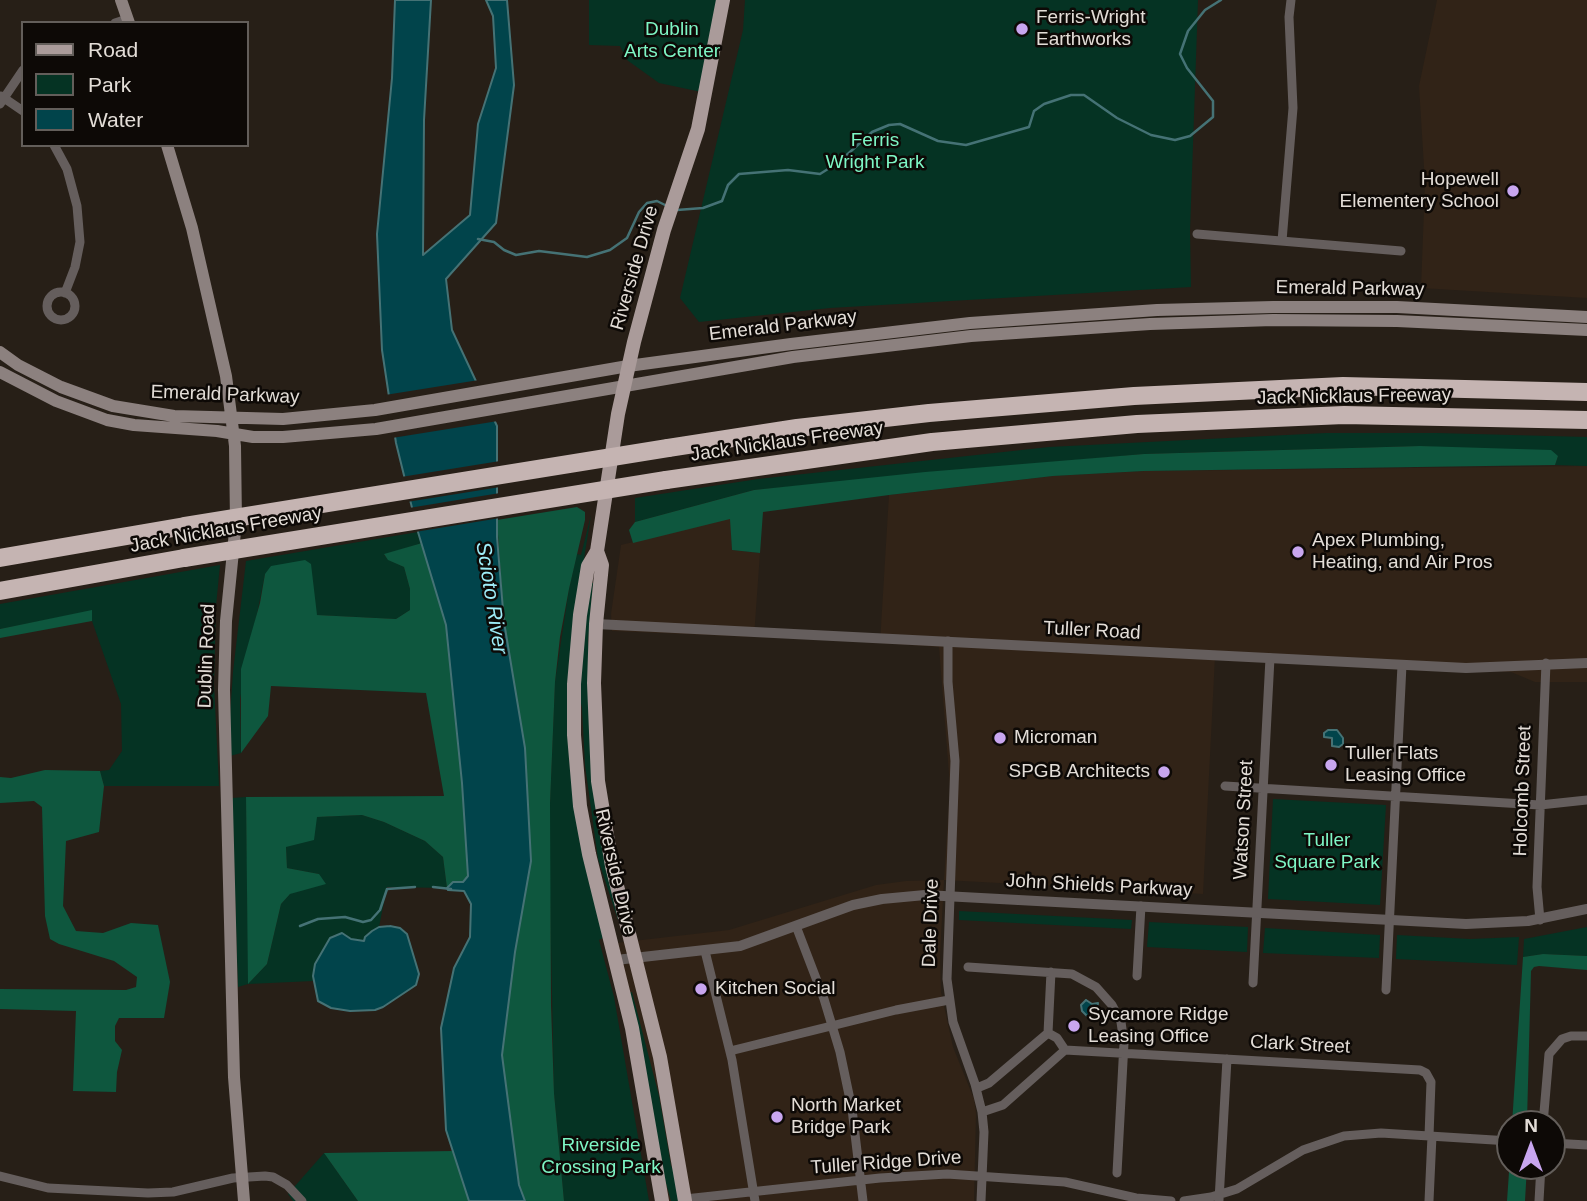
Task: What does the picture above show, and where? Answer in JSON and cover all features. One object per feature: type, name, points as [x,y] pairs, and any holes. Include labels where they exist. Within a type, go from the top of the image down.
[{"type":"highway","name":"Jack Nicklaus Freeway","points":[[0,558],[668,448],[797,428],[929,413],[1134,396],[1343,386],[1587,392]]},
{"type":"highway","name":"Jack Nicklaus Freeway","points":[[0,591],[184,558],[666,480],[932,442],[1137,424],[1344,415],[1587,420]]},
{"type":"main road","points":[[121,0],[124,21]]},
{"type":"main road","name":"Riverside Drive","points":[[662,1201],[639,1063],[580,806],[573,684],[588,566],[597,551],[628,366],[664,230],[698,129],[723,0]]},
{"type":"main road","name":"Dublin Road","points":[[168,147],[192,228],[226,376],[234,435],[236,522],[225,641],[224,702],[234,1077],[244,1201]]},
{"type":"main road","name":"Emerald Parkway","points":[[0,352],[18,365],[61,387],[113,406],[174,416],[283,419],[356,413],[628,366],[970,323],[1157,310],[1397,307],[1587,317]]},
{"type":"main road","name":"Emerald Parkway","points":[[0,372],[56,401],[107,420],[169,429],[283,437],[366,430],[820,354],[971,336],[1150,324],[1273,320],[1397,321],[1587,330]]},
{"type":"main road","name":"Riverside Drive","points":[[597,551],[601,565],[596,624],[594,714],[598,781],[612,866],[660,1057],[685,1200]]},
{"type":"street","points":[[1282,241],[1293,108],[1289,18],[1291,0]]},
{"type":"street","points":[[21,73],[1,99],[21,110]]},
{"type":"street","points":[[55,147],[67,169],[77,206],[80,242],[75,267],[65,293]]},
{"type":"street","points":[[1197,234],[1401,251]]},
{"type":"street","name":"Tuller Road","points":[[596,624],[1402,665],[1483,668],[1587,663]]},
{"type":"street","name":"Dale Drive","points":[[948,641],[947,674],[955,761],[947,979],[957,1035],[982,1112],[981,1201]]},
{"type":"street","name":"Watson Street","points":[[1254,983],[1270,658]]},
{"type":"street","name":"Holcomb Street","points":[[1540,920],[1537,887],[1546,663]]},
{"type":"street","points":[[1386,990],[1402,665]]},
{"type":"street","points":[[1225,786],[1540,805],[1587,800]]},
{"type":"street","name":"John Shields Parkway","points":[[616,960],[749,944],[843,908],[882,899],[950,896],[1484,924],[1540,920],[1587,909]]},
{"type":"street","points":[[1138,976],[1140,906]]},
{"type":"street","points":[[796,926],[833,1027],[846,1079],[863,1201]]},
{"type":"street","points":[[705,951],[730,1051],[754,1196]]},
{"type":"street","points":[[968,967],[1051,972],[1080,977],[1096,987],[1112,1005],[1121,1023],[1124,1052],[1117,1173]]},
{"type":"street","points":[[976,1088],[989,1083],[1048,1032],[1051,972]]},
{"type":"street","points":[[730,1051],[895,1010],[949,1000]]},
{"type":"street","points":[[982,1112],[1003,1105],[1065,1050],[1057,1038],[1048,1032]]},
{"type":"street","points":[[1544,1110],[1549,1054],[1562,1039],[1587,1036]]},
{"type":"street","name":"Clark Street","points":[[1065,1050],[1420,1070],[1428,1075],[1431,1082],[1429,1201]]},
{"type":"street","points":[[1219,1198],[1227,1059]]},
{"type":"street","points":[[1184,1201],[1219,1198],[1250,1183],[1303,1150],[1333,1138],[1372,1133],[1496,1140]]},
{"type":"street","points":[[1566,1144],[1587,1145]]},
{"type":"street","name":"Tuller Ridge Drive","points":[[685,1200],[754,1196],[862,1180],[934,1174],[1065,1182],[1136,1198],[1171,1201]]},
{"type":"street","points":[[0,1177],[48,1188],[148,1194],[173,1192],[241,1177],[273,1177],[287,1185],[302,1201]]},
{"type":"street","points":[[1539,1201],[1540,1180]]},
{"type":"shaded area","points":[[1437,0],[1587,0],[1587,298],[1421,288],[1425,183],[1419,86]]},
{"type":"shaded area","points":[[1587,466],[1587,682],[1535,682],[1511,672],[1215,657],[1203,894],[944,880],[950,787],[939,647],[880,643],[889,495],[1053,476],[1144,471]]},
{"type":"shaded area","points":[[731,518],[732,550],[760,553],[754,637],[612,631],[611,614],[621,545]]},
{"type":"shaded area","points":[[944,880],[941,992],[953,1047],[974,1099],[974,1201],[657,1201],[639,1089],[607,944],[729,930],[876,885]]},
{"type":"green space","name":"Dublin Arts Center","points":[[589,0],[723,0],[706,93],[659,83],[627,60],[620,46],[589,45]]},
{"type":"green space","name":"Ferris Wright Park","points":[[745,0],[1198,0],[1190,231],[1191,287],[830,308],[699,322],[680,298],[743,30]]},
{"type":"green space","points":[[1326,433],[1587,437],[1587,466],[1555,465],[1558,456],[1420,446],[1144,454],[754,490],[635,522],[635,498],[758,479],[1049,447]]},
{"type":"green space","points":[[1420,446],[1551,450],[1558,456],[1555,465],[1144,471],[1053,476],[889,495],[763,512],[760,553],[732,550],[730,519],[633,543],[629,530],[635,522],[754,490],[925,472],[1144,454]]},
{"type":"green space","points":[[577,507],[585,512],[585,520],[560,637],[555,682],[550,804],[554,1093],[564,1201],[525,1201],[519,1185],[502,1055],[515,952],[531,861],[525,749],[504,622],[497,520]]},
{"type":"green space","name":"Riverside Crossing Park","points":[[591,515],[575,615],[568,681],[605,937],[599,940],[614,997],[649,1201],[564,1201],[554,1093],[550,804],[555,682],[569,589],[577,554],[581,555]]},
{"type":"green space","points":[[418,532],[422,543],[384,555],[404,567],[410,589],[410,610],[396,619],[317,615],[265,574],[240,699],[241,753],[230,756],[233,672],[246,561]]},
{"type":"green space","points":[[422,543],[446,625],[462,783],[468,876],[463,882],[453,883],[447,888],[443,857],[425,841],[384,822],[362,815],[317,817],[314,840],[286,847],[287,868],[319,874],[326,884],[290,894],[281,904],[267,964],[248,984],[246,797],[444,796],[426,693],[271,686],[268,716],[241,753],[241,669],[260,603],[265,574],[271,566],[305,560],[311,564],[317,615],[396,619],[410,610],[410,589],[404,567],[388,560],[384,554]]},
{"type":"green space","points":[[220,565],[214,684],[219,786],[104,786],[100,771],[109,770],[122,751],[121,704],[92,621],[92,611],[0,629],[0,604]]},
{"type":"green space","points":[[590,583],[593,583],[588,642],[621,919],[618,920],[598,859],[578,690]]},
{"type":"green space","points":[[92,610],[92,621],[0,638],[0,629]]},
{"type":"green space","points":[[45,770],[100,771],[104,786],[99,832],[66,841],[63,906],[76,931],[103,933],[131,923],[158,925],[170,982],[164,1018],[119,1018],[115,1026],[115,1041],[122,1050],[116,1092],[73,1091],[76,1011],[0,1009],[0,989],[126,990],[136,987],[137,977],[114,961],[50,939],[45,916],[42,807],[34,801],[0,803],[0,777],[11,778]]},
{"type":"green space","points":[[246,797],[249,983],[267,964],[281,904],[290,894],[319,874],[287,868],[286,847],[317,817],[362,815],[425,841],[443,857],[447,888],[387,887],[379,927],[368,933],[364,941],[351,939],[344,934],[330,938],[313,981],[248,984],[238,987],[232,798]]},
{"type":"green space","name":"Tuller Square Park","points":[[1273,799],[1386,805],[1380,905],[1268,899]]},
{"type":"green space","points":[[959,911],[1132,920],[1131,929],[959,920]]},
{"type":"green space","points":[[1149,922],[1248,927],[1247,952],[1147,947]]},
{"type":"green space","points":[[1587,927],[1587,956],[1543,954],[1523,957],[1524,939]]},
{"type":"green space","points":[[1265,928],[1380,935],[1379,958],[1263,953]]},
{"type":"green space","points":[[1397,935],[1470,939],[1519,937],[1517,965],[1396,959]]},
{"type":"green space","points":[[1543,954],[1587,956],[1587,970],[1539,966],[1531,971],[1527,1110],[1513,1110],[1523,957]]},
{"type":"green space","points":[[632,992],[659,1096],[671,1165],[679,1184],[681,1201],[671,1201],[662,1169],[629,993]]},
{"type":"green space","points":[[453,1151],[469,1201],[358,1201],[324,1153]]},
{"type":"green space","points":[[324,1153],[358,1201],[293,1201],[288,1194]]},
{"type":"green space","points":[[1508,1180],[1526,1180],[1525,1201],[1507,1201]]},
{"type":"water","name":"Scioto River","points":[[395,0],[431,0],[424,120],[423,255],[470,215],[478,124],[496,68],[493,16],[486,0],[507,0],[514,85],[496,223],[446,279],[452,330],[497,426],[497,537],[504,622],[525,748],[531,861],[515,952],[502,1055],[519,1185],[525,1201],[469,1201],[446,1130],[441,1028],[454,968],[470,937],[471,904],[464,891],[447,888],[453,882],[463,882],[468,876],[462,783],[446,625],[418,532],[396,443],[382,350],[377,234],[392,78]]},
{"type":"water","points":[[1328,730],[1337,730],[1343,738],[1343,744],[1339,747],[1332,746],[1332,738],[1324,737]]},
{"type":"water","points":[[390,926],[400,928],[407,934],[419,974],[416,985],[375,1010],[350,1011],[331,1008],[318,1001],[313,976],[315,964],[330,938],[342,933],[351,939],[364,941],[372,931]]},
{"type":"water","points":[[1086,1000],[1092,1004],[1098,1003],[1099,1015],[1094,1019],[1082,1011],[1081,1005]]},
{"type":"pier","points":[[479,380],[498,421],[392,438],[385,395]]},
{"type":"pier","points":[[500,461],[500,487],[407,502],[401,477]]},
{"type":"pier","points":[[500,493],[500,518],[415,532],[409,508]]},
{"type":"waterway","points":[[677,210],[703,208],[722,201],[728,185],[739,174],[788,170],[820,174],[839,162],[872,132],[889,125],[900,124],[938,141],[966,145],[1029,127],[1034,111],[1044,104],[1071,95],[1084,95],[1117,118],[1151,135],[1175,140],[1190,136],[1213,117],[1213,101],[1187,68],[1180,54],[1188,31],[1205,10],[1221,0]]},
{"type":"waterway","points":[[478,239],[494,242],[516,255],[539,251],[587,257],[610,250],[627,238],[639,212],[647,203],[657,201],[667,206]]},
{"type":"waterway","points":[[300,926],[318,919],[345,917],[363,922],[371,920],[380,910],[387,889],[415,887]]},
{"type":"waterway","points":[[433,887],[451,889]]},
{"type":"place","name":"Ferris-Wright Earthworks","points":[[1022,29]]},
{"type":"place","name":"Hopewell Elementery School","points":[[1513,191]]},
{"type":"place","name":"Apex Plumbing, Heating, and Air Pros","points":[[1298,552]]},
{"type":"place","name":"Microman","points":[[1000,738]]},
{"type":"place","name":"Tuller Flats Leasing Office","points":[[1331,765]]},
{"type":"place","name":"SPGB Architects","points":[[1164,772]]},
{"type":"place","name":"Kitchen Social","points":[[701,989]]},
{"type":"place","name":"Sycamore Ridge Leasing Office","points":[[1074,1026]]},
{"type":"place","name":"North Market Bridge Park","points":[[777,1117]]}]
